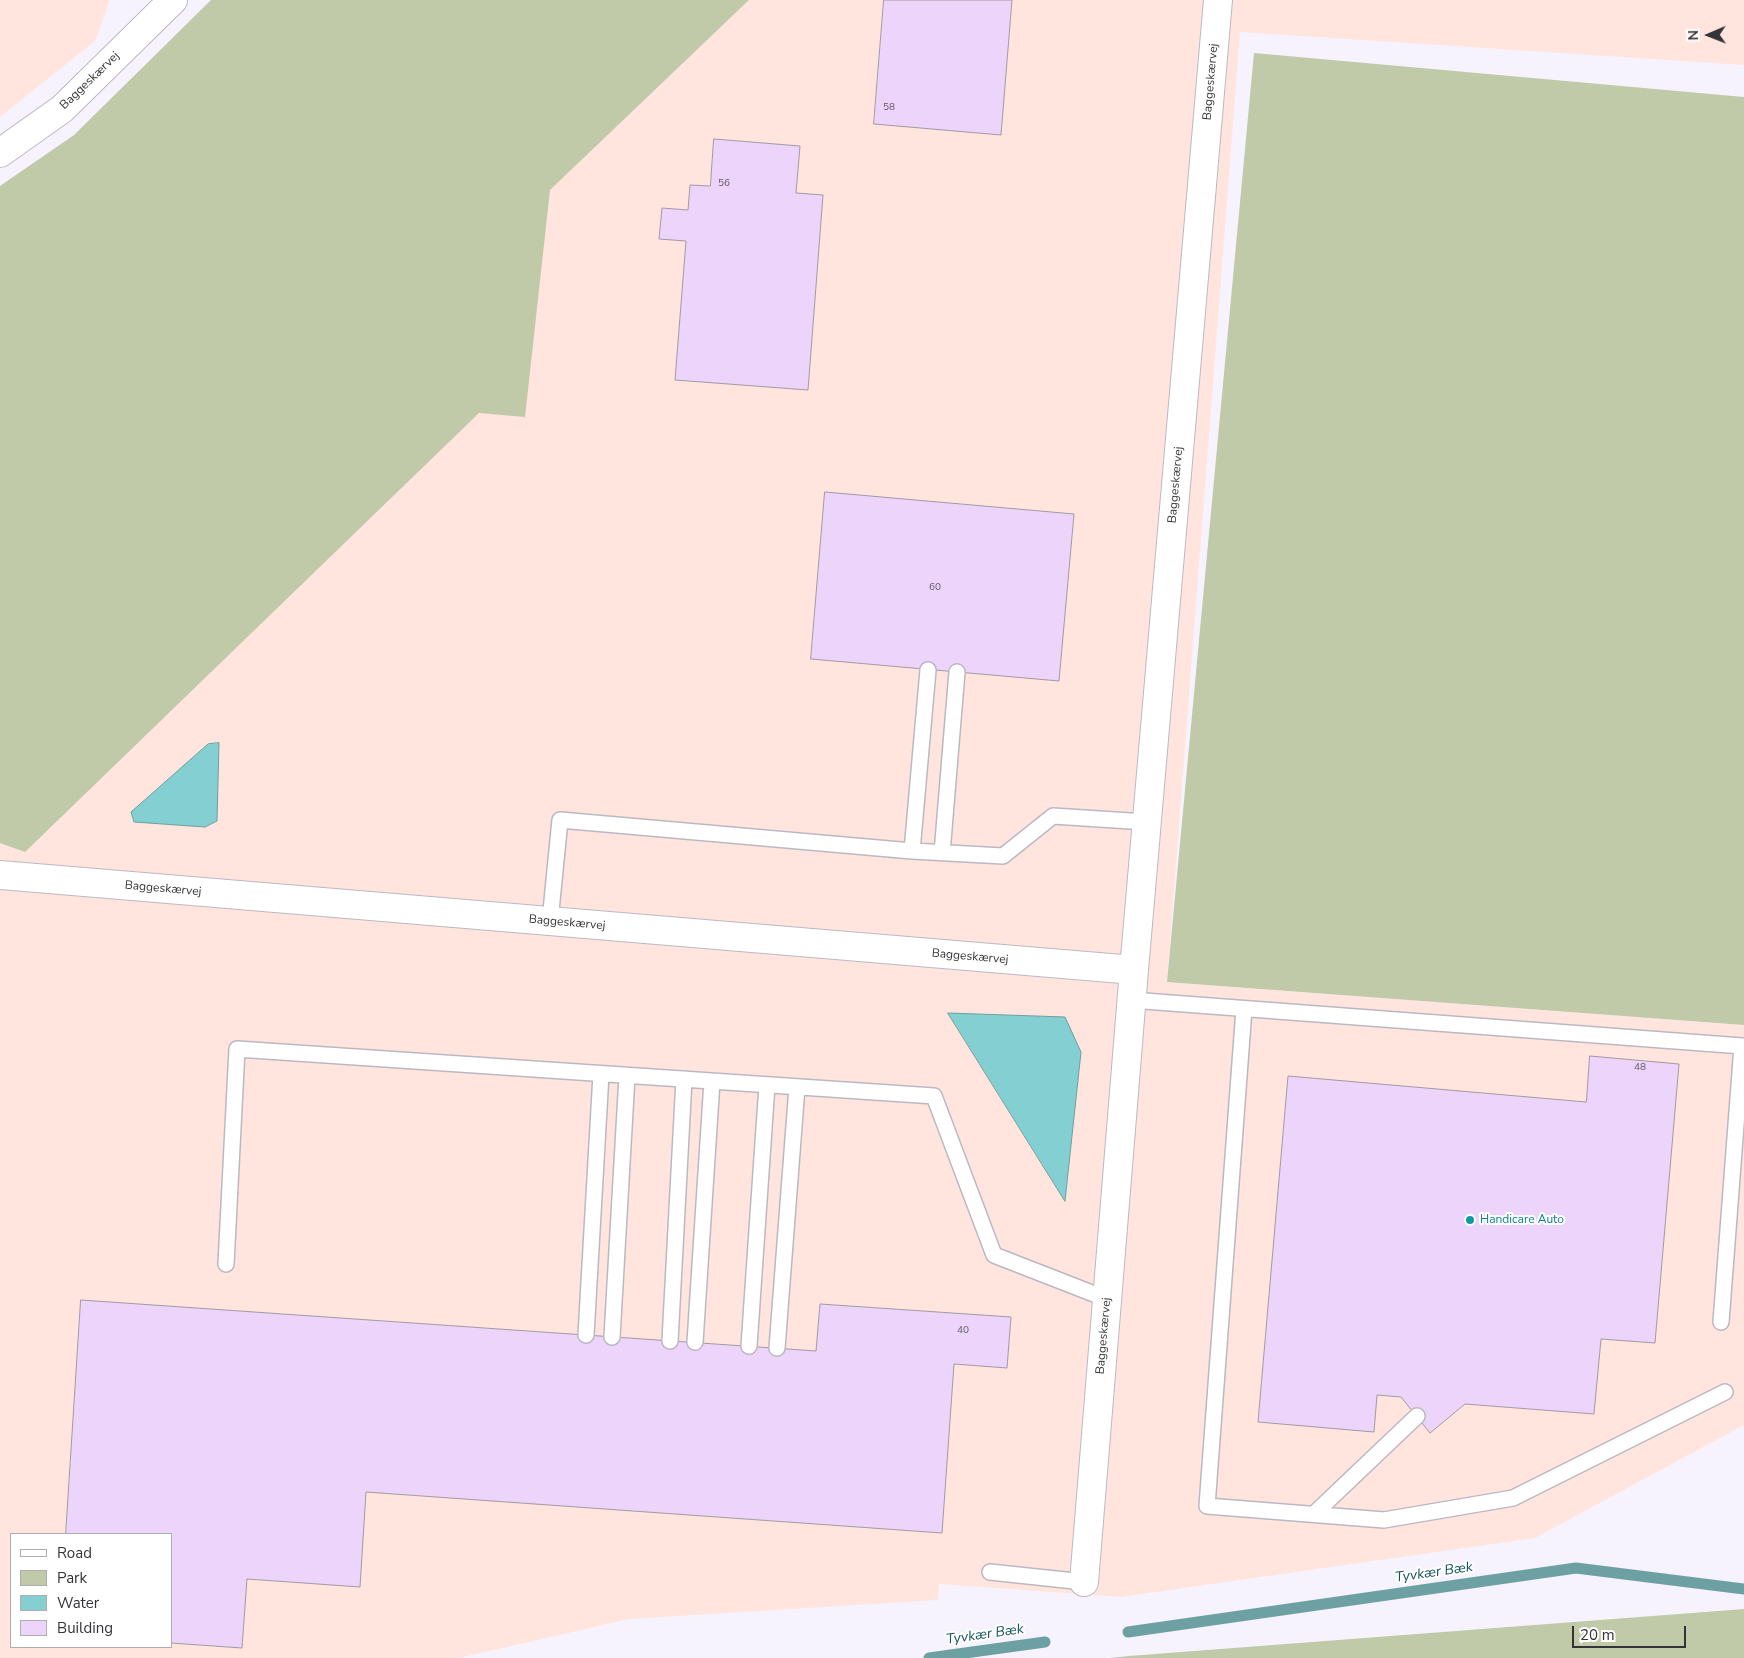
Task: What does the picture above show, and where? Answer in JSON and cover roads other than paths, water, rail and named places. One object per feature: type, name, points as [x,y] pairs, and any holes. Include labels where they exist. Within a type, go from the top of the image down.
[{"type":"street","name":"Baggeskærvej","points":[[0,153],[62,109],[173,0]]},
{"type":"street","name":"Baggeskærvej","points":[[1084,1582],[1146,822],[1218,0]]},
{"type":"street","name":"Baggeskærvej","points":[[0,875],[1134,970]]},
{"type":"lane","points":[[912,851],[928,670]]},
{"type":"lane","points":[[942,853],[957,672]]},
{"type":"lane","points":[[550,921],[560,820],[912,851],[1003,856],[1053,816],[1146,822]]},
{"type":"lane","points":[[1131,1000],[1742,1046],[1721,1322]]},
{"type":"lane","points":[[1244,1009],[1207,1506],[1384,1520],[1513,1498],[1725,1392]]},
{"type":"lane","points":[[226,1264],[237,1049],[934,1096],[994,1255],[1107,1299]]},
{"type":"lane","points":[[586,1335],[602,1074]]},
{"type":"lane","points":[[612,1337],[627,1076]]},
{"type":"lane","points":[[670,1341],[684,1079]]},
{"type":"lane","points":[[695,1342],[712,1081]]},
{"type":"lane","points":[[749,1346],[767,1085]]},
{"type":"lane","points":[[777,1348],[797,1087]]},
{"type":"lane","points":[[1314,1514],[1417,1416]]},
{"type":"lane","points":[[990,1572],[1084,1582]]},
{"type":"water","points":[[219,743],[217,821],[205,827],[134,822],[131,812],[208,744]]},
{"type":"water","points":[[948,1013],[1065,1017],[1081,1052],[1065,1201]]},
{"type":"waterway","name":"Tyvkær Bæk","points":[[1128,1632],[1576,1568],[1744,1589]]},
{"type":"waterway","name":"Tyvkær Bæk","points":[[929,1658],[1045,1642]]},
{"type":"place","name":"Handicare Auto","points":[[1470,1220]]}]
